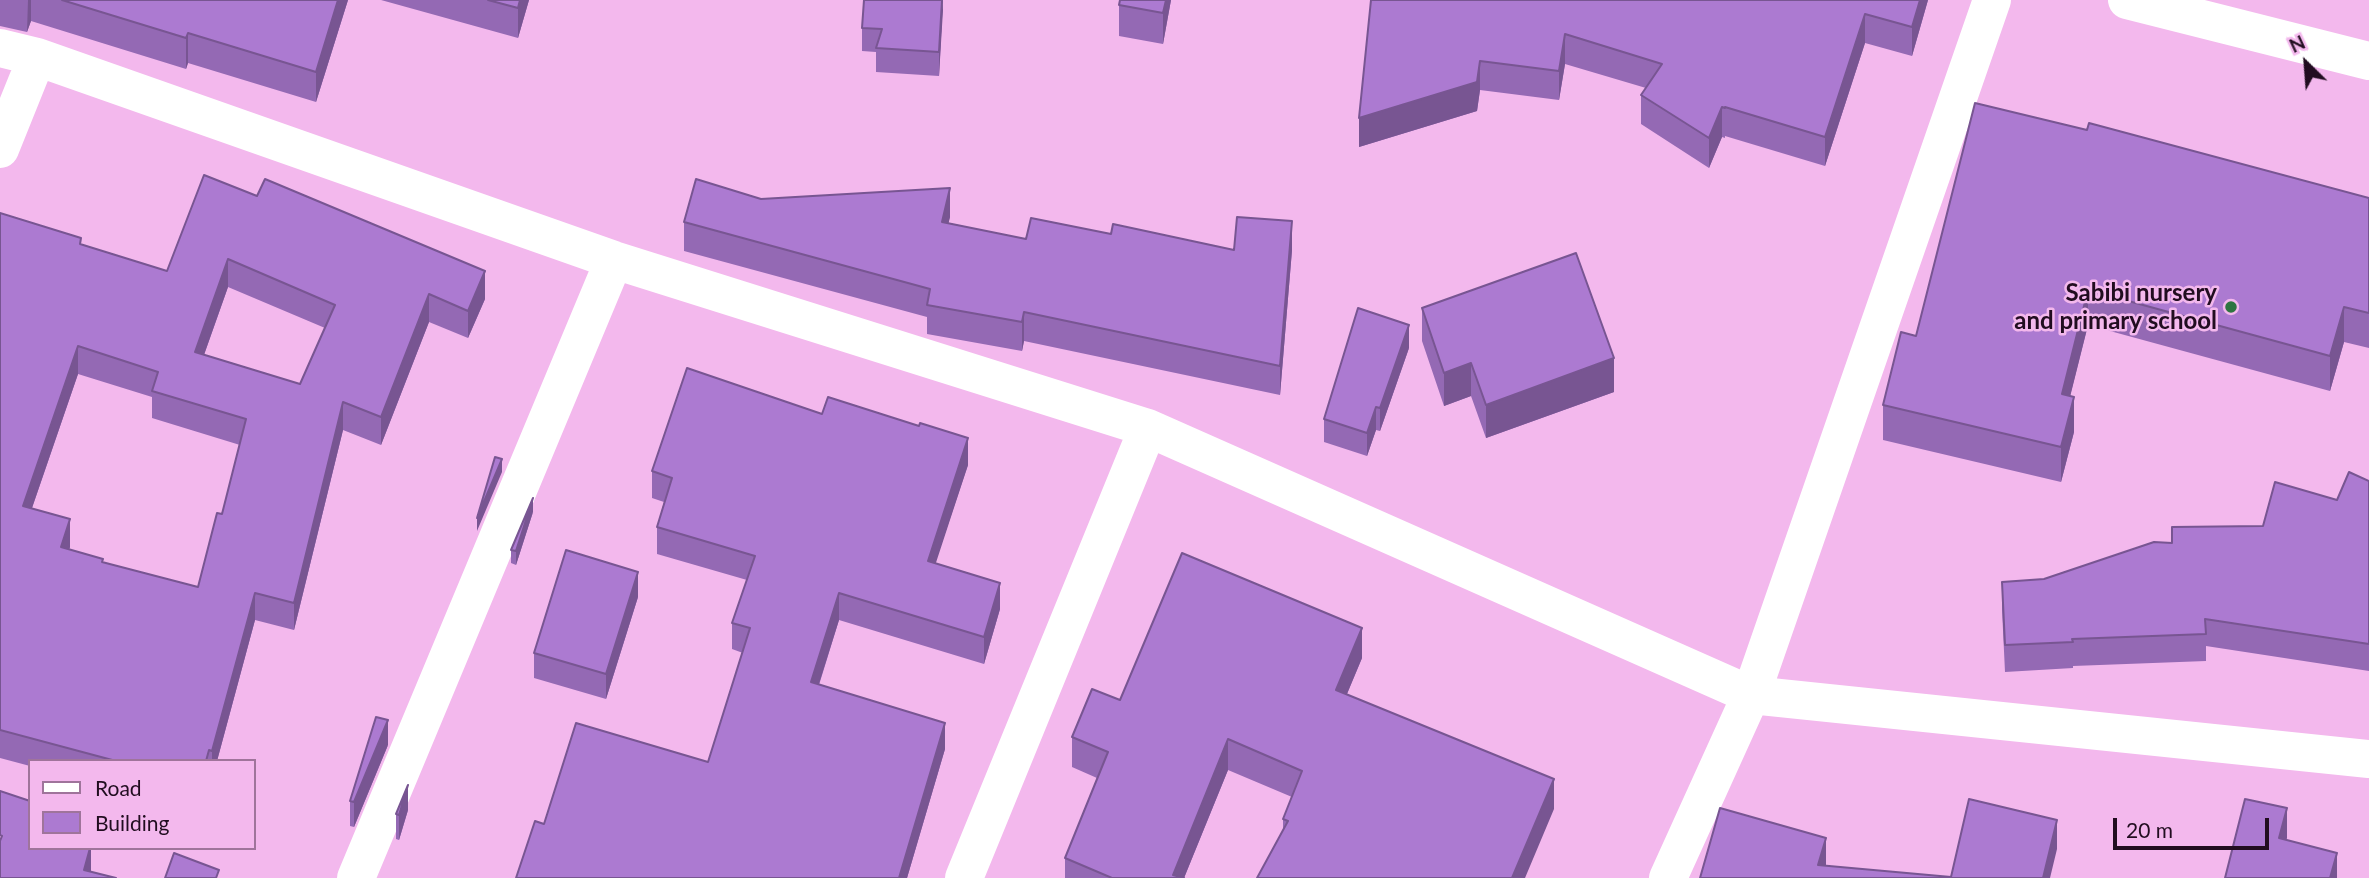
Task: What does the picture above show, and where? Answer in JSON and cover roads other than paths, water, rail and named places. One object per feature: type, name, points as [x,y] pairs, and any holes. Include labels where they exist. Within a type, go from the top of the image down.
[{"type":"street","points":[[1668,878],[1751,695],[1992,0]]},
{"type":"street","points":[[2127,0],[2369,61]]},
{"type":"street","points":[[0,48],[37,57],[614,260],[1148,428],[1751,695],[2369,759]]},
{"type":"street","points":[[0,149],[37,57]]},
{"type":"street","points":[[356,878],[614,260]]},
{"type":"street","points":[[964,878],[1148,428]]},
{"type":"place","name":"Sabibi nursery and primary school","points":[[2231,307]]}]
